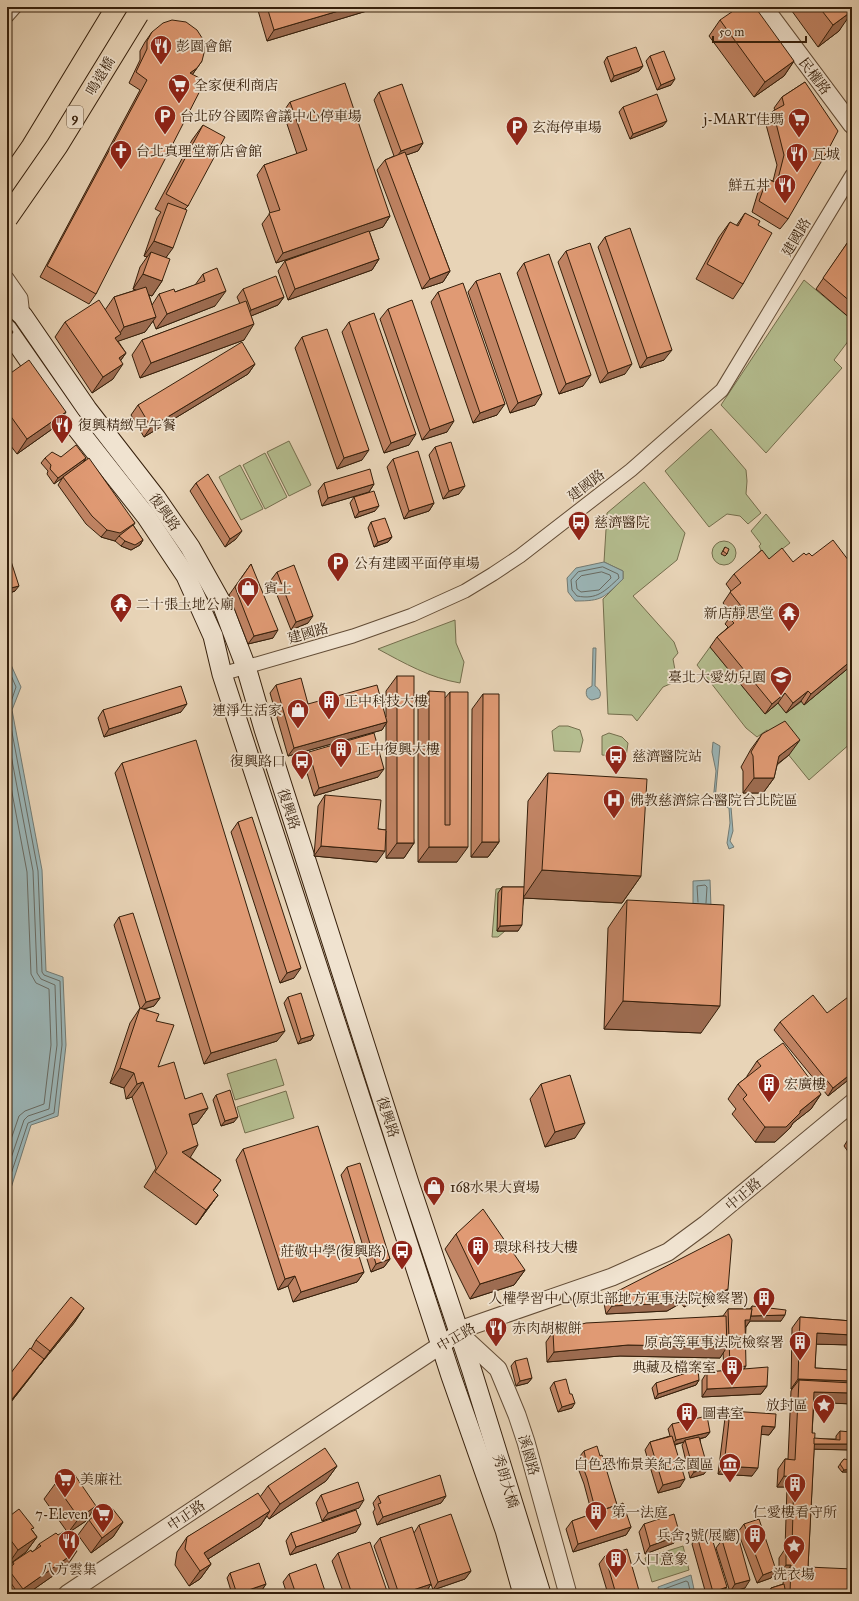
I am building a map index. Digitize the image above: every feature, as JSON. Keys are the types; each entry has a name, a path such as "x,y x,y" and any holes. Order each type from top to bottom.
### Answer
{"main road":[{"name":"鳴遠橋","path":"7,184 32,147 117,7"},
{"name":"鳴遠橋","path":"7,218 58,146 140,10"},
{"name":"復興路","path":"7,301 23,316 87,409 156,498 190,547 222,604 246,667 264,729 409,1183 471,1368"},
{"name":"復興路","path":"7,329 71,421 146,516 186,576 213,636 222,674 451,1376"},
{"name":"秀朗大橋","path":"471,1368 541,1594"},
{"name":"秀朗大橋","path":"451,1376 494,1497 523,1594"}],"street":[{"path":"7,16 15,7"},
{"name":"民權路","path":"764,7 852,125"},
{"name":"建國路","path":"222,674 353,636 412,615 465,591 516,558 631,470 722,390 852,175"},
{"path":"7,278 21,298 23,316"},
{"name":"中正路","path":"67,1594 468,1327 612,1277 668,1252 706,1224 852,1103"},
{"name":"溪園路","path":"459,1333 498,1369 526,1442 568,1594"}],"green space":[{"path":"804,280 852,320 852,336 834,360 842,368 766,453 721,405"},
{"path":"711,429 746,470 746,494 761,513 748,524 740,516 727,514 709,527 665,471"},
{"path":"289,441 311,485 289,496 267,452"},
{"path":"265,453 287,497 265,509 243,465"},
{"path":"240,465 263,509 241,520 219,477"},
{"path":"644,482 685,533 677,560 633,596 674,642 678,653 673,659 677,681 663,687 637,721 632,715 608,714 603,599 623,579 623,571 604,562 607,513"},
{"path":"766,514 790,543 764,563 758,558 757,554 761,550 759,546 761,544 751,531"},
{"path":"724,541 729,542 735,548 735,558 729,564 724,565 719,564 713,558 712,553 713,548 719,542"},
{"path":"455,620 456,643 464,662 460,683 428,674 407,665 378,649"},
{"path":"710,647 765,714 778,703 786,713 852,665 852,742 809,780 770,732 767,730 757,737 746,728 697,665"},
{"path":"559,726 568,726 580,730 583,740 580,752 554,751 552,731"},
{"path":"609,733 622,737 628,743 626,757 602,755 602,736"},
{"path":"505,888 497,931 505,931 498,937 492,937 496,889"},
{"path":"276,1059 284,1085 235,1100 227,1074"},
{"path":"286,1091 294,1118 245,1133 237,1107"},
{"path":"683,1546 689,1570 652,1582 645,1558"}],"water":[{"path":"604,562 623,571 623,579 602,597 592,600 575,601 568,592 567,578 576,568"},
{"path":"593,648 596,648 595,686 599,690 600,695 599,698 592,700 586,693 587,689 592,686"},
{"path":"7,656 21,687 12,710 42,870 46,971 63,977 66,1045 58,1116 31,1125 11,1188 7,1195"},
{"path":"713,742 720,746 715,800 721,800 731,807 733,831 730,841 734,847 729,849 727,843 730,823 729,808 713,802 716,771 712,752"},
{"path":"710,880 711,907 693,906 693,881"},
{"path":"691,1575 695,1594 666,1594 659,1592 658,1587"}],"building":[{"path":"267,7 352,7 274,30"},
{"path":"739,7 755,7 794,61 765,82 720,20"},
{"path":"819,7 852,7 852,11 833,25"},
{"path":"172,20 186,22 197,30 204,41 202,61 197,68 190,73 205,81 96,294 47,266 147,80 136,72 147,49 147,41 152,32 163,23"},
{"path":"636,47 643,66 614,76 607,57"},
{"path":"664,51 675,79 661,85 650,56"},
{"path":"805,82 838,131 788,219 759,201 767,179 777,183 784,155 773,111 784,105 782,97"},
{"path":"345,83 390,216 283,253 269,213 280,210 264,165 307,150 290,102"},
{"path":"402,84 423,143 401,151 379,92"},
{"path":"657,94 667,121 633,134 623,107"},
{"path":"203,125 225,137 188,206 166,194"},
{"path":"405,152 450,271 430,279 385,160"},
{"path":"168,203 187,210 173,248 154,241"},
{"path":"745,213 760,221 758,225 772,233 743,284 707,264 730,222 738,226"},
{"path":"630,228 672,350 647,358 605,237"},
{"path":"369,231 379,259 295,289 285,261"},
{"path":"852,236 852,303 823,278"},
{"path":"590,243 632,364 608,373 566,251"},
{"path":"151,252 170,259 162,281 143,274"},
{"path":"549,254 591,375 566,384 524,263"},
{"path":"217,268 226,291 167,314 159,294 174,289 175,292 205,281 203,274"},
{"path":"500,273 542,394 518,403 476,281"},
{"path":"276,276 284,297 251,310 243,289"},
{"path":"463,283 505,404 480,413 438,292"},
{"path":"146,287 156,317 124,327 114,297"},
{"path":"99,300 121,334 115,338 126,353 119,358 123,364 103,377 65,322"},
{"path":"412,300 454,421 430,430 388,309"},
{"path":"246,301 254,324 151,363 142,340"},
{"path":"374,313 416,434 391,443 349,322"},
{"path":"7,324 13,332 7,337"},
{"path":"327,329 369,450 344,458 302,337"},
{"path":"242,342 255,364 151,427 138,405"},
{"path":"29,360 66,412 27,439 7,411 7,373 8,375"},
{"path":"451,442 465,486 449,491 435,447"},
{"path":"76,445 86,458 58,478 50,469 51,465 45,458 52,452 61,457"},
{"path":"418,451 434,503 409,511 393,459"},
{"path":"89,458 135,523 120,533 107,530 92,516 63,477"},
{"path":"370,469 374,484 328,498 324,483"},
{"path":"208,474 242,531 230,539 196,483"},
{"path":"374,491 379,506 359,512 354,497"},
{"path":"385,518 392,537 378,542 371,522"},
{"path":"133,525 143,540 135,545 125,541 119,536"},
{"name":"新店靜思堂","path":"833,540 852,565 852,660 811,694 808,691 793,703 785,693 772,704 717,637 734,623 732,621 736,618 733,613 741,606 730,592 741,583 734,574 762,550 769,559 782,548 793,562 804,553 806,555 809,553 812,556"},
{"path":"725,547 729,549 727,554 723,551"},
{"path":"7,555 9,555 19,586 11,588 7,577"},
{"name":"賓士","path":"251,564 278,630 254,636 235,587"},
{"path":"294,565 313,616 296,622 277,572"},
{"path":"397,676 414,676 414,843 397,843"},
{"name":"正中科技大樓","path":"301,678 308,704 377,685 387,722 294,748 276,685"},
{"path":"181,686 187,704 109,729 103,710"},
{"path":"429,691 445,692 445,825 450,825 450,692 468,692 468,847 429,847"},
{"path":"483,694 499,694 499,842 482,842"},
{"path":"785,721 800,740 779,756 774,778 754,778 753,756 751,752 762,734"},
{"name":"正中復興大樓","path":"374,733 384,769 319,788 309,752"},
{"path":"196,740 285,1031 211,1053 122,763"},
{"path":"548,773 647,779 641,876 542,870"},
{"path":"325,795 381,800 378,829 386,830 385,851 321,846"},
{"path":"252,817 301,968 287,973 238,822"},
{"path":"502,887 524,887 522,925 500,926"},
{"path":"627,900 724,905 720,1006 623,1001"},
{"path":"133,913 160,998 146,1002 119,917"},
{"path":"301,993 314,1035 301,1039 288,997"},
{"path":"852,994 852,1073 833,1088 780,1022 813,995 827,1013"},
{"path":"140,1008 159,1014 156,1021 174,1025 158,1067 174,1062 185,1099 202,1093 208,1108 189,1114 198,1145 182,1152 221,1180 213,1190 218,1195 206,1210 155,1172 167,1153 143,1082 137,1084 134,1073 120,1068"},
{"name":"宏廣樓","path":"783,1043 821,1094 800,1111 800,1113 786,1127 765,1127 743,1099 747,1095 738,1084 761,1066 757,1061"},
{"path":"570,1075 585,1123 555,1132 541,1084"},
{"path":"230,1090 238,1117 225,1121 216,1095"},
{"path":"318,1126 364,1272 301,1292 295,1276 285,1279 243,1149"},
{"path":"360,1163 390,1259 376,1264 347,1167"},
{"path":"483,1209 525,1270 480,1284 456,1234"},
{"path":"729,1234 732,1240 728,1289 708,1299 704,1292 690,1299 687,1295 673,1303 612,1306 610,1295"},
{"path":"71,1297 84,1308 50,1351 36,1340"},
{"path":"752,1306 786,1310 785,1315 751,1316"},
{"path":"728,1309 752,1309 750,1320 745,1320 746,1366 730,1368"},
{"path":"726,1316 727,1347 628,1345 554,1352 553,1332 586,1323"},
{"path":"800,1317 852,1321 852,1335 817,1333 815,1368 852,1370 852,1381 798,1379"},
{"path":"30,1348 44,1359 9,1403 7,1401 7,1378"},
{"path":"527,1358 532,1378 520,1381 515,1361"},
{"path":"768,1367 767,1386 707,1389 707,1372"},
{"path":"698,1369 699,1380 658,1394 656,1383"},
{"path":"566,1379 570,1394 572,1394 575,1403 562,1407 554,1382"},
{"path":"799,1380 852,1383 852,1393 814,1392 812,1433 815,1433 808,1567 852,1569 852,1594 790,1593 791,1565 786,1565 786,1548 792,1547 794,1477 784,1476 785,1459 795,1460"},
{"path":"730,1411 776,1414 775,1427 762,1426 758,1468 724,1466"},
{"name":"圖書室","path":"707,1416 710,1432 676,1440 672,1424"},
{"path":"840,1431 851,1432 850,1439 852,1439 852,1444 814,1444 814,1438 840,1440"},
{"path":"672,1436 685,1479 663,1485 650,1442"},
{"path":"699,1437 708,1469 694,1472 685,1440"},
{"path":"597,1446 600,1456 602,1455 617,1505 596,1512 581,1462 586,1460 584,1451"},
{"path":"325,1448 337,1466 280,1504 268,1486"},
{"path":"844,1459 852,1462 851,1469 844,1470 840,1464"},
{"path":"72,1471 96,1506 79,1518 55,1484"},
{"path":"440,1475 446,1496 383,1517 378,1504 381,1503 378,1496"},
{"path":"358,1482 364,1500 328,1513 321,1495"},
{"path":"258,1493 270,1511 204,1553 211,1564 200,1571 185,1549 187,1537"},
{"name":"第一法庭","path":"623,1503 631,1527 578,1544 572,1521"},
{"path":"112,1508 123,1522 102,1538 89,1520 101,1511 104,1514"},
{"path":"19,1509 34,1528 31,1529 37,1537 18,1550 7,1535 7,1518"},
{"path":"356,1510 361,1524 296,1547 291,1533"},
{"path":"451,1514 471,1571 438,1582 419,1525"},
{"path":"674,1514 680,1535 650,1546 644,1524"},
{"path":"759,1519 776,1570 763,1575 744,1524"},
{"path":"412,1527 431,1584 399,1594 380,1538"},
{"path":"63,1532 77,1551 23,1589 8,1569 14,1564 13,1562 31,1550 32,1552 41,1546 39,1544 56,1533 58,1535"},
{"path":"710,1532 727,1587 713,1592 697,1536"},
{"path":"738,1536 750,1580 735,1584 722,1540"},
{"path":"370,1542 388,1594 352,1594 338,1553"},
{"path":"627,1549 640,1594 616,1594 605,1556"},
{"path":"259,1563 266,1584 237,1594 230,1573"},
{"path":"316,1564 326,1594 296,1594 289,1574"},
{"path":"7,1577 17,1592 15,1594 7,1594"},
{"path":"784,1584 786,1594 772,1594 771,1588"}],"place":[{"name":"彭園會館","path":"161,66"},
{"name":"全家便利商店","path":"179,104"},
{"name":"台北矽谷國際會議中心停車場","path":"165,136"},
{"name":"j-MART佳瑪","path":"799,138"},
{"name":"玄海停車場","path":"517,146"},
{"name":"台北真理堂新店會館","path":"121,170"},
{"name":"瓦城","path":"797,174"},
{"name":"鮮五丼","path":"785,204"},
{"name":"復興精緻早午餐","path":"62,444"},
{"name":"慈濟醫院","path":"579,542"},
{"name":"公有建國平面停車場","path":"338,582"},
{"name":"賓士","path":"248,608"},
{"name":"二十張土地公廟","path":"121,624"},
{"name":"新店靜思堂","path":"789,632"},
{"name":"臺北大愛幼兒園","path":"781,696"},
{"name":"正中科技大樓","path":"329,720"},
{"name":"連淨生活家","path":"298,730"},
{"name":"正中復興大樓","path":"341,768"},
{"name":"慈濟醫院站","path":"616,776"},
{"name":"復興路口","path":"302,780"},
{"name":"佛教慈濟綜合醫院台北院區","path":"614,820"},
{"name":"宏廣樓","path":"769,1104"},
{"name":"168水果大賣場","path":"434,1206"},
{"name":"環球科技大樓","path":"478,1266"},
{"name":"莊敬中學(復興路)","path":"402,1270"},
{"name":"人權學習中心(原北部地方軍事法院檢察署)","path":"764,1318"},
{"name":"赤肉胡椒餅","path":"496,1348"},
{"name":"原高等軍事法院檢察署","path":"800,1362"},
{"name":"典藏及檔案室","path":"732,1386"},
{"name":"放封區","path":"824,1424"},
{"name":"圖書室","path":"687,1432"},
{"name":"白色恐怖景美紀念園區","path":"730,1484"},
{"name":"美廉社","path":"65,1498"},
{"name":"仁愛樓看守所","path":"795,1504"},
{"name":"第一法庭","path":"596,1532"},
{"name":"7-Eleven","path":"103,1534"},
{"name":"兵舍3號(展廳)","path":"755,1554"},
{"name":"八方雲集","path":"69,1560"},
{"name":"洗衣場","path":"794,1566"},
{"name":"入口意象","path":"616,1578"}]}
